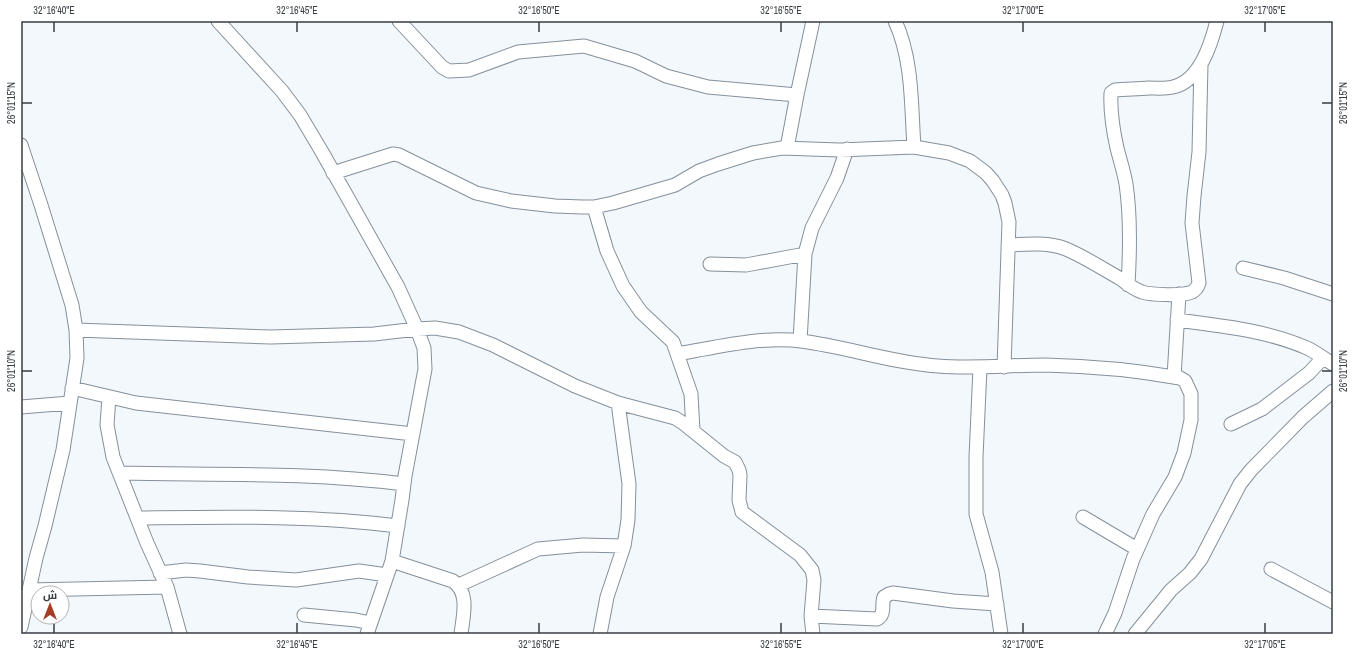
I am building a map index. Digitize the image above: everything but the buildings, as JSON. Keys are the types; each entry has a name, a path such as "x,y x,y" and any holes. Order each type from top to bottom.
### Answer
{"street":[{"path":"218,21 282,91 300,115 398,287 424,348 425,369 404,484 392,561 368,629 356,620 304,615"},
{"path":"400,21 442,67 449,70 469,70 518,52 584,46 635,61 666,76 708,87 797,95"},
{"path":"787,148 813,21"},
{"path":"895,21 901,34 910,79 914,147"},
{"path":"1008,245 1030,244 1065,249 1121,279 1128,285 1150,294 1179,294 1193,292 1197,288 1199,282 1192,223 1199,152 1202,64 1212,40 1217,21"},
{"path":"1128,285 1130,249 1129,216 1126,183 1117,148 1110,107 1111,94 1115,90 1163,89 1174,87 1185,82 1202,64"},
{"path":"21,145 72,305 76,330 77,358 59,465 29,590 23,605 21,627"},
{"path":"333,173 393,154 399,155 476,193 511,201 547,205 594,206 613,203 675,185 699,171 753,153 787,148 847,149 914,147 949,154 970,161 986,173 1005,203 1009,222 1004,367"},
{"path":"800,341 805,254 812,228 837,178 847,149"},
{"path":"594,206 607,251 623,286 641,312 673,342 691,394 693,431"},
{"path":"710,264 746,265 805,254"},
{"path":"1243,268 1284,278 1333,294"},
{"path":"1174,377 1179,294"},
{"path":"1177,320 1259,332 1286,340 1308,349 1328,361 1309,373 1262,409 1231,424"},
{"path":"76,330 271,337 374,334 435,328 459,332 493,345 575,386 618,402 675,418 724,456 735,462 739,470 741,484 739,500 742,512 800,554 812,570 814,580 811,616 812,634"},
{"path":"678,354 755,341 800,341 897,361 938,366 980,368 1045,366 1109,368 1147,372 1180,378 1185,381 1191,394 1191,420 1184,453 1175,477 1153,514 1137,549 1115,613 1105,634"},
{"path":"980,368 976,456 976,514 992,572 1001,634"},
{"path":"72,388 136,403 413,434"},
{"path":"1135,634 1171,590 1190,573 1202,559 1232,496 1251,470 1333,391"},
{"path":"109,396 108,425 113,457 167,587 180,634"},
{"path":"600,634 607,597 624,546 628,520 629,491 618,402"},
{"path":"21,407 70,403"},
{"path":"120,473 351,478 404,484"},
{"path":"138,518 260,517 362,521 398,526"},
{"path":"1083,517 1137,549"},
{"path":"459,585 540,548 583,545 624,546"},
{"path":"392,561 453,581 459,585 465,598 461,634"},
{"path":"1271,569 1333,602"},
{"path":"160,573 186,570 248,577 296,580 359,572 387,575"},
{"path":"29,590 167,587"},
{"path":"811,616 877,618 882,616 884,597 893,593 953,601 997,604"}]}
